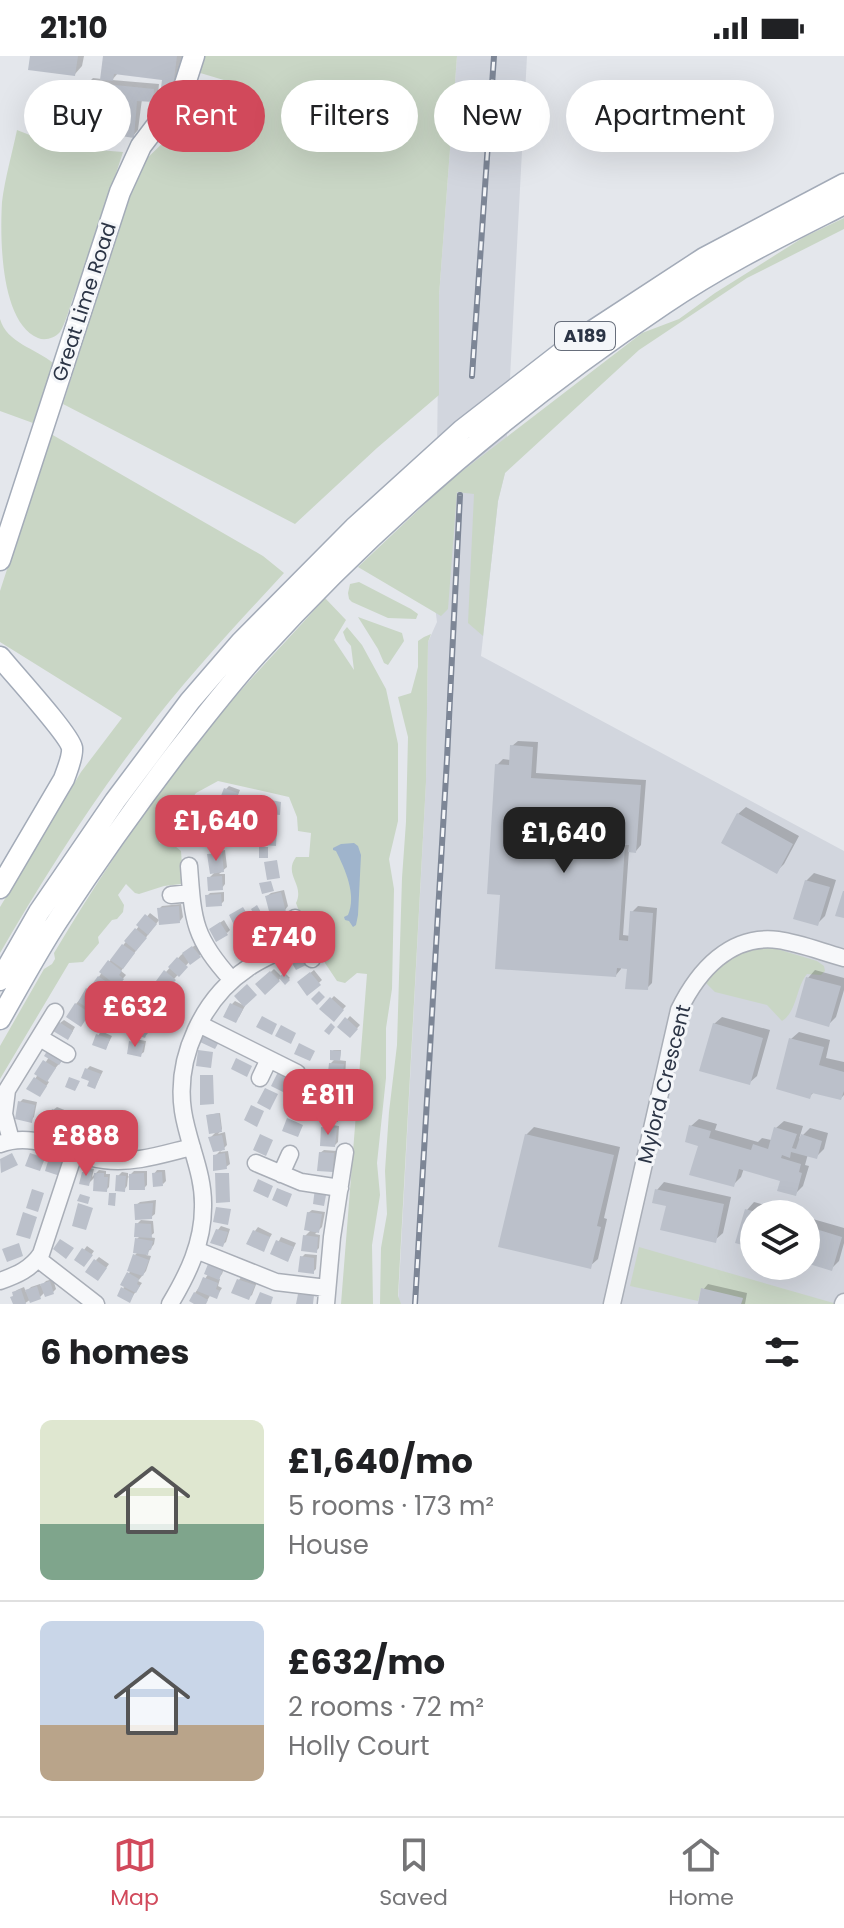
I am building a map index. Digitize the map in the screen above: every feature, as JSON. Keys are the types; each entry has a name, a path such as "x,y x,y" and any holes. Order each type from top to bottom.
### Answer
{"main road":[{"name":"Great Lime Road","path":"0,560 120,192 141,146 179,96 194,56"},
{"name":"A189","path":"0,980 39,912 190,701 241,642 299,596 462,430 574,343 704,258 844,184"},
{"name":"A189","path":"361,533 588,358 665,303 776,238 844,204"},
{"name":"A189","path":"0,1019 56,922 132,811 299,596"},
{"path":"0,657 72,747 64,779 0,888"}],"street":[{"path":"189,866 194,916 203,944 232,980"},
{"path":"171,895 191,893"},
{"path":"295,918 312,959"},
{"name":"Mylord Crescent","path":"612,1304 679,1010 687,993 716,960 729,949 745,942 777,940 844,958"},
{"path":"170,1304 196,1250 202,1219 203,1196 183,1110 182,1082 187,1056 199,1024 232,980 264,958 303,941"},
{"path":"55,1012 6,1095 5,1142 39,1141 105,1161 134,1160 192,1147"},
{"path":"199,1024 297,1073"},
{"path":"40,1038 67,1054"},
{"path":"260,1078 269,1059"},
{"path":"196,1250 276,1282 326,1296 345,1152"},
{"path":"0,1281 22,1273 38,1259 74,1154"},
{"path":"281,1174 290,1154"},
{"path":"256,1163 309,1184 340,1188"},
{"path":"38,1259 96,1304"}],"shaded area":[{"path":"457,56 527,56 526,80 455,80"},
{"path":"450,152 522,152 505,473 498,501 481,656 844,851 844,1304 398,1304 426,782 428,642 437,622 439,296"}],"green space":[{"path":"202,56 457,56 455,80 434,80 434,152 450,152 439,296 439,395 295,524 63,404 138,167 153,152 265,152 265,80 224,80 197,72"},
{"path":"17,130 24,133 24,152 123,152 64,325 58,334 47,339 38,338 25,329 9,297 1,236 7,175"},
{"path":"844,218 844,229 747,278 639,350 505,473 498,501 483,636 468,623 474,494 457,492 448,609 441,616 358,567 448,482 642,333 679,319 804,237"},
{"path":"0,319 15,340 53,363 33,423 0,411"},
{"path":"51,434 263,556 284,573 195,672 124,760 69,841 0,953 0,907 81,772 122,718 0,642 0,591"},
{"path":"359,582 411,609 418,614 416,619 388,618 352,602 348,593 350,584"},
{"path":"325,598 346,620 334,640 354,670 351,646 343,632 347,627 362,645 386,689 398,744 398,821 389,859 394,889 392,989 386,1028 386,1078 377,1163 380,1195 372,1245 373,1304 341,1304 367,974 357,973 345,983 337,981 317,951 327,945 319,928 307,933 296,903 298,890 292,869 296,857 309,857 311,833 298,831 297,817 289,797 218,781 196,793 159,843 175,846 181,851 181,884 139,894 126,884 118,895 124,905 123,912 98,937 99,943 83,962 69,963 0,1079 0,1046 111,862 218,717"},
{"path":"358,617 402,633 404,641 388,665 384,663"},
{"path":"431,634 428,642 426,782 398,1296 401,1304 380,1304 381,1248 387,1214 385,1171 397,1045 406,822 408,737 398,697 411,693 418,667 418,641"},
{"path":"767,946 817,961 825,971 821,975 807,974 791,1012 782,1021 767,1005 715,992 705,982 732,957"},
{"path":"639,1247 740,1276 740,1280 754,1280 837,1304 741,1304 743,1299 701,1289 698,1301 630,1286"}],"water":[{"path":"354,843 361,855 358,915 353,927 344,917 348,915 350,907 349,882 333,848"}],"building":[{"path":"30,56 78,56 75,76 28,70"},
{"path":"103,56 177,56 174,80 114,74 113,80 100,80"},
{"path":"131,87 147,88 147,102 137,101 134,138 131,138"},
{"path":"510,745 533,747 531,778 641,785 636,853 628,852 629,845 625,845 619,940 628,941 630,911 653,913 648,990 625,989 627,969 617,968 616,977 495,969 500,895 487,894 495,764 509,765"},
{"path":"224,788 238,793 236,800 232,799 229,805 219,801"},
{"path":"271,800 281,802 280,815 270,814"},
{"path":"217,809 232,814 226,832 210,827"},
{"path":"253,812 264,814 263,825 252,824"},
{"path":"737,813 793,844 777,874 721,843"},
{"path":"262,827 277,827 276,846 262,845"},
{"path":"206,831 223,835 220,850 203,846"},
{"path":"259,847 268,847 268,858 259,858"},
{"path":"222,853 224,872 210,874 207,854"},
{"path":"277,860 280,878 267,880 264,862"},
{"path":"222,876 223,890 208,891 207,877"},
{"path":"805,880 830,887 818,926 793,919"},
{"path":"271,881 274,891 262,894 259,883"},
{"path":"844,891 844,918 835,916"},
{"path":"281,892 286,912 270,915 265,896"},
{"path":"221,894 222,906 206,907 205,895"},
{"path":"257,905 263,916 256,919 251,909"},
{"path":"179,906 180,923 159,925 157,908"},
{"path":"243,907 250,919 235,927 229,915"},
{"path":"145,914 157,924 148,935 136,925"},
{"path":"220,922 228,935 216,942 209,929"},
{"path":"135,928 147,938 136,951 124,941"},
{"path":"122,944 135,953 123,969 110,960"},
{"path":"192,946 201,957 190,965 182,953"},
{"path":"300,953 306,965 296,970 289,958"},
{"path":"177,957 188,967 179,977 168,967"},
{"path":"108,960 122,971 119,975 124,979 118,987 99,972"},
{"path":"164,970 176,980 167,990 156,981"},
{"path":"270,971 280,981 265,995 255,984"},
{"path":"310,972 321,985 307,996 297,982"},
{"path":"283,973 290,980 285,985 279,978"},
{"path":"98,976 111,985 104,996 90,987"},
{"path":"806,977 841,986 829,1027 795,1017"},
{"path":"156,984 167,992 158,1006 146,997"},
{"path":"247,984 257,995 244,1007 234,996"},
{"path":"86,988 99,997 91,1010 78,1002"},
{"path":"319,991 325,997 317,1005 311,999"},
{"path":"330,997 344,1010 334,1022 319,1009"},
{"path":"75,1003 90,1013 81,1027 66,1017"},
{"path":"145,1003 158,1010 151,1022 138,1015"},
{"path":"230,1003 243,1009 236,1023 223,1017"},
{"path":"262,1016 277,1024 272,1035 256,1027"},
{"path":"345,1017 358,1029 350,1038 337,1027"},
{"path":"136,1021 150,1026 145,1038 131,1033"},
{"path":"59,1022 73,1031 68,1040 53,1031"},
{"path":"331,1023 335,1027 329,1035 324,1031"},
{"path":"713,1023 763,1038 750,1085 699,1071"},
{"path":"281,1025 296,1033 291,1044 275,1036"},
{"path":"204,1033 220,1040 215,1049 200,1042"},
{"path":"96,1034 110,1039 106,1050 92,1045"},
{"path":"789,1038 824,1047 819,1065 844,1072 841,1100 812,1093 810,1099 776,1089"},
{"path":"129,1041 144,1044 141,1057 127,1054"},
{"path":"299,1043 315,1051 310,1061 294,1054"},
{"path":"49,1048 64,1058 59,1065 44,1056"},
{"path":"198,1050 213,1052 211,1068 196,1066"},
{"path":"330,1050 341,1051 340,1061 330,1060"},
{"path":"236,1058 252,1066 247,1077 231,1069"},
{"path":"43,1060 56,1068 47,1082 34,1074"},
{"path":"329,1063 344,1064 342,1083 327,1082"},
{"path":"85,1068 101,1074 95,1089 87,1086 89,1081 81,1078"},
{"path":"279,1070 293,1078 285,1093 271,1086"},
{"path":"200,1075 213,1075 214,1104 200,1105"},
{"path":"34,1077 47,1086 40,1097 26,1089"},
{"path":"69,1077 80,1081 75,1091 65,1087"},
{"path":"309,1081 320,1082 320,1092 308,1091"},
{"path":"265,1088 278,1094 270,1110 257,1103"},
{"path":"18,1101 35,1105 32,1123 15,1119"},
{"path":"324,1102 340,1103 338,1122 322,1120"},
{"path":"251,1105 264,1111 257,1127 244,1120"},
{"path":"52,1109 65,1114 60,1126 47,1121"},
{"path":"219,1113 222,1132 209,1134 206,1115"},
{"path":"68,1115 84,1120 79,1133 64,1128"},
{"path":"287,1118 303,1125 298,1137 282,1131"},
{"path":"89,1120 108,1123 105,1138 86,1135"},
{"path":"689,1125 711,1131 709,1138 751,1150 753,1144 768,1149 774,1127 797,1134 792,1148 796,1149 801,1134 822,1141 817,1159 791,1152 790,1158 782,1155 781,1158 801,1164 796,1196 777,1191 780,1181 739,1169 734,1187 689,1175 698,1146 685,1142"},
{"path":"321,1127 337,1128 335,1147 320,1146"},
{"path":"260,1134 273,1140 266,1156 253,1150"},
{"path":"525,1134 614,1155 597,1226 601,1227 591,1269 498,1247"},
{"path":"222,1135 225,1150 213,1152 208,1137"},
{"path":"319,1152 334,1153 333,1172 317,1171"},
{"path":"12,1153 18,1165 1,1173 0,1159"},
{"path":"30,1153 45,1158 40,1171 25,1166"},
{"path":"225,1153 227,1169 213,1171 213,1155"},
{"path":"49,1158 64,1163 60,1176 45,1171"},
{"path":"84,1170 92,1172 89,1186 79,1184"},
{"path":"162,1172 163,1186 153,1187 152,1173"},
{"path":"94,1173 104,1173 104,1177 108,1177 107,1192 93,1191"},
{"path":"144,1173 145,1190 129,1190 129,1174"},
{"path":"215,1173 229,1173 230,1202 216,1203"},
{"path":"116,1175 126,1176 125,1192 115,1191"},
{"path":"258,1179 273,1186 268,1198 253,1191"},
{"path":"277,1188 292,1194 287,1207 272,1200"},
{"path":"315,1188 327,1190 324,1206 313,1204"},
{"path":"32,1189 44,1193 38,1212 26,1208"},
{"path":"655,1189 724,1204 716,1243 660,1230 666,1206 652,1203"},
{"path":"109,1193 116,1193 115,1206 108,1205"},
{"path":"80,1194 90,1197 88,1204 77,1201"},
{"path":"78,1203 93,1208 86,1230 72,1226"},
{"path":"153,1203 152,1219 135,1220 134,1204"},
{"path":"216,1207 231,1209 228,1225 213,1222"},
{"path":"23,1212 37,1217 30,1239 16,1235"},
{"path":"307,1212 322,1214 319,1233 304,1230"},
{"path":"135,1223 151,1224 152,1238 134,1237"},
{"path":"740,1226 740,1244 735,1243"},
{"path":"216,1229 228,1232 223,1247 210,1243"},
{"path":"253,1230 270,1237 264,1252 246,1244"},
{"path":"820,1230 842,1237 832,1271 820,1267"},
{"path":"303,1235 318,1237 317,1253 301,1251"},
{"path":"135,1238 153,1241 148,1255 133,1253"},
{"path":"60,1239 74,1248 66,1259 53,1249"},
{"path":"276,1240 294,1247 288,1262 270,1254"},
{"path":"19,1243 23,1256 7,1262 2,1249"},
{"path":"82,1248 93,1255 84,1267 74,1260"},
{"path":"133,1254 149,1260 143,1276 127,1271"},
{"path":"300,1256 314,1258 314,1274 298,1272"},
{"path":"94,1259 107,1268 98,1281 85,1272"},
{"path":"208,1264 223,1270 219,1280 204,1274"},
{"path":"127,1272 139,1279 137,1284 140,1286 136,1293 120,1285"},
{"path":"203,1277 218,1283 216,1289 220,1291 217,1299 197,1291"},
{"path":"237,1279 255,1285 249,1300 231,1293"},
{"path":"50,1281 54,1294 45,1297 40,1284"},
{"path":"37,1286 41,1299 30,1303 25,1290"},
{"path":"121,1287 134,1294 130,1303 117,1296"},
{"path":"701,1288 743,1298 741,1304 698,1304"},
{"path":"21,1289 26,1304 13,1304 10,1297 13,1296 12,1292"},
{"path":"194,1292 208,1300 206,1304 189,1301"},
{"path":"260,1292 273,1297 271,1304 255,1304"},
{"path":"298,1294 314,1295 313,1304 296,1304"}],"railway":[{"path":"472,376 494,56"},
{"path":"415,1304 460,495"}]}
